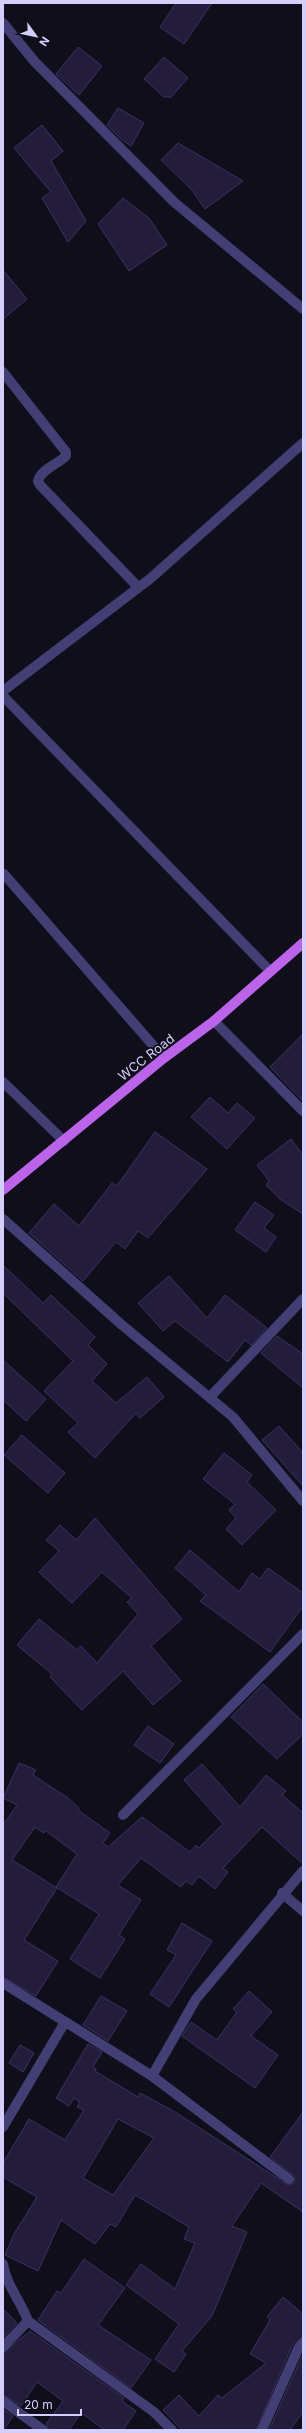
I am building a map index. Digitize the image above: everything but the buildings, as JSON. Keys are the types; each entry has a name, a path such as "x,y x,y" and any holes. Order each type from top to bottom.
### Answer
{"main road":[{"name":"WCC Road","path":"3,1190 164,1058 214,1021 303,943"}],"street":[{"path":"3,23 35,62 174,202 303,309"},
{"path":"3,372 66,452 66,456 40,475 38,481 138,587"},
{"path":"3,691 138,587 303,443"},
{"path":"3,696 270,971"},
{"path":"4,874 164,1058"},
{"path":"214,1021 303,1111"},
{"path":"3,1082 64,1140"},
{"path":"3,1219 122,1325 233,1417 302,1497"},
{"path":"210,1397 303,1299"},
{"path":"123,1815 303,1634"},
{"path":"152,2076 196,1999 282,1893 303,1871"},
{"path":"282,1893 303,1911"},
{"path":"3,1983 152,2076 288,2179"},
{"path":"3,2127 65,2022"},
{"path":"3,2264 7,2279 21,2302 28,2321 154,2412 172,2430"},
{"path":"3,2347 28,2321"},
{"path":"262,2430 298,2349 303,2343"},
{"path":"3,2401 43,2430"}]}
